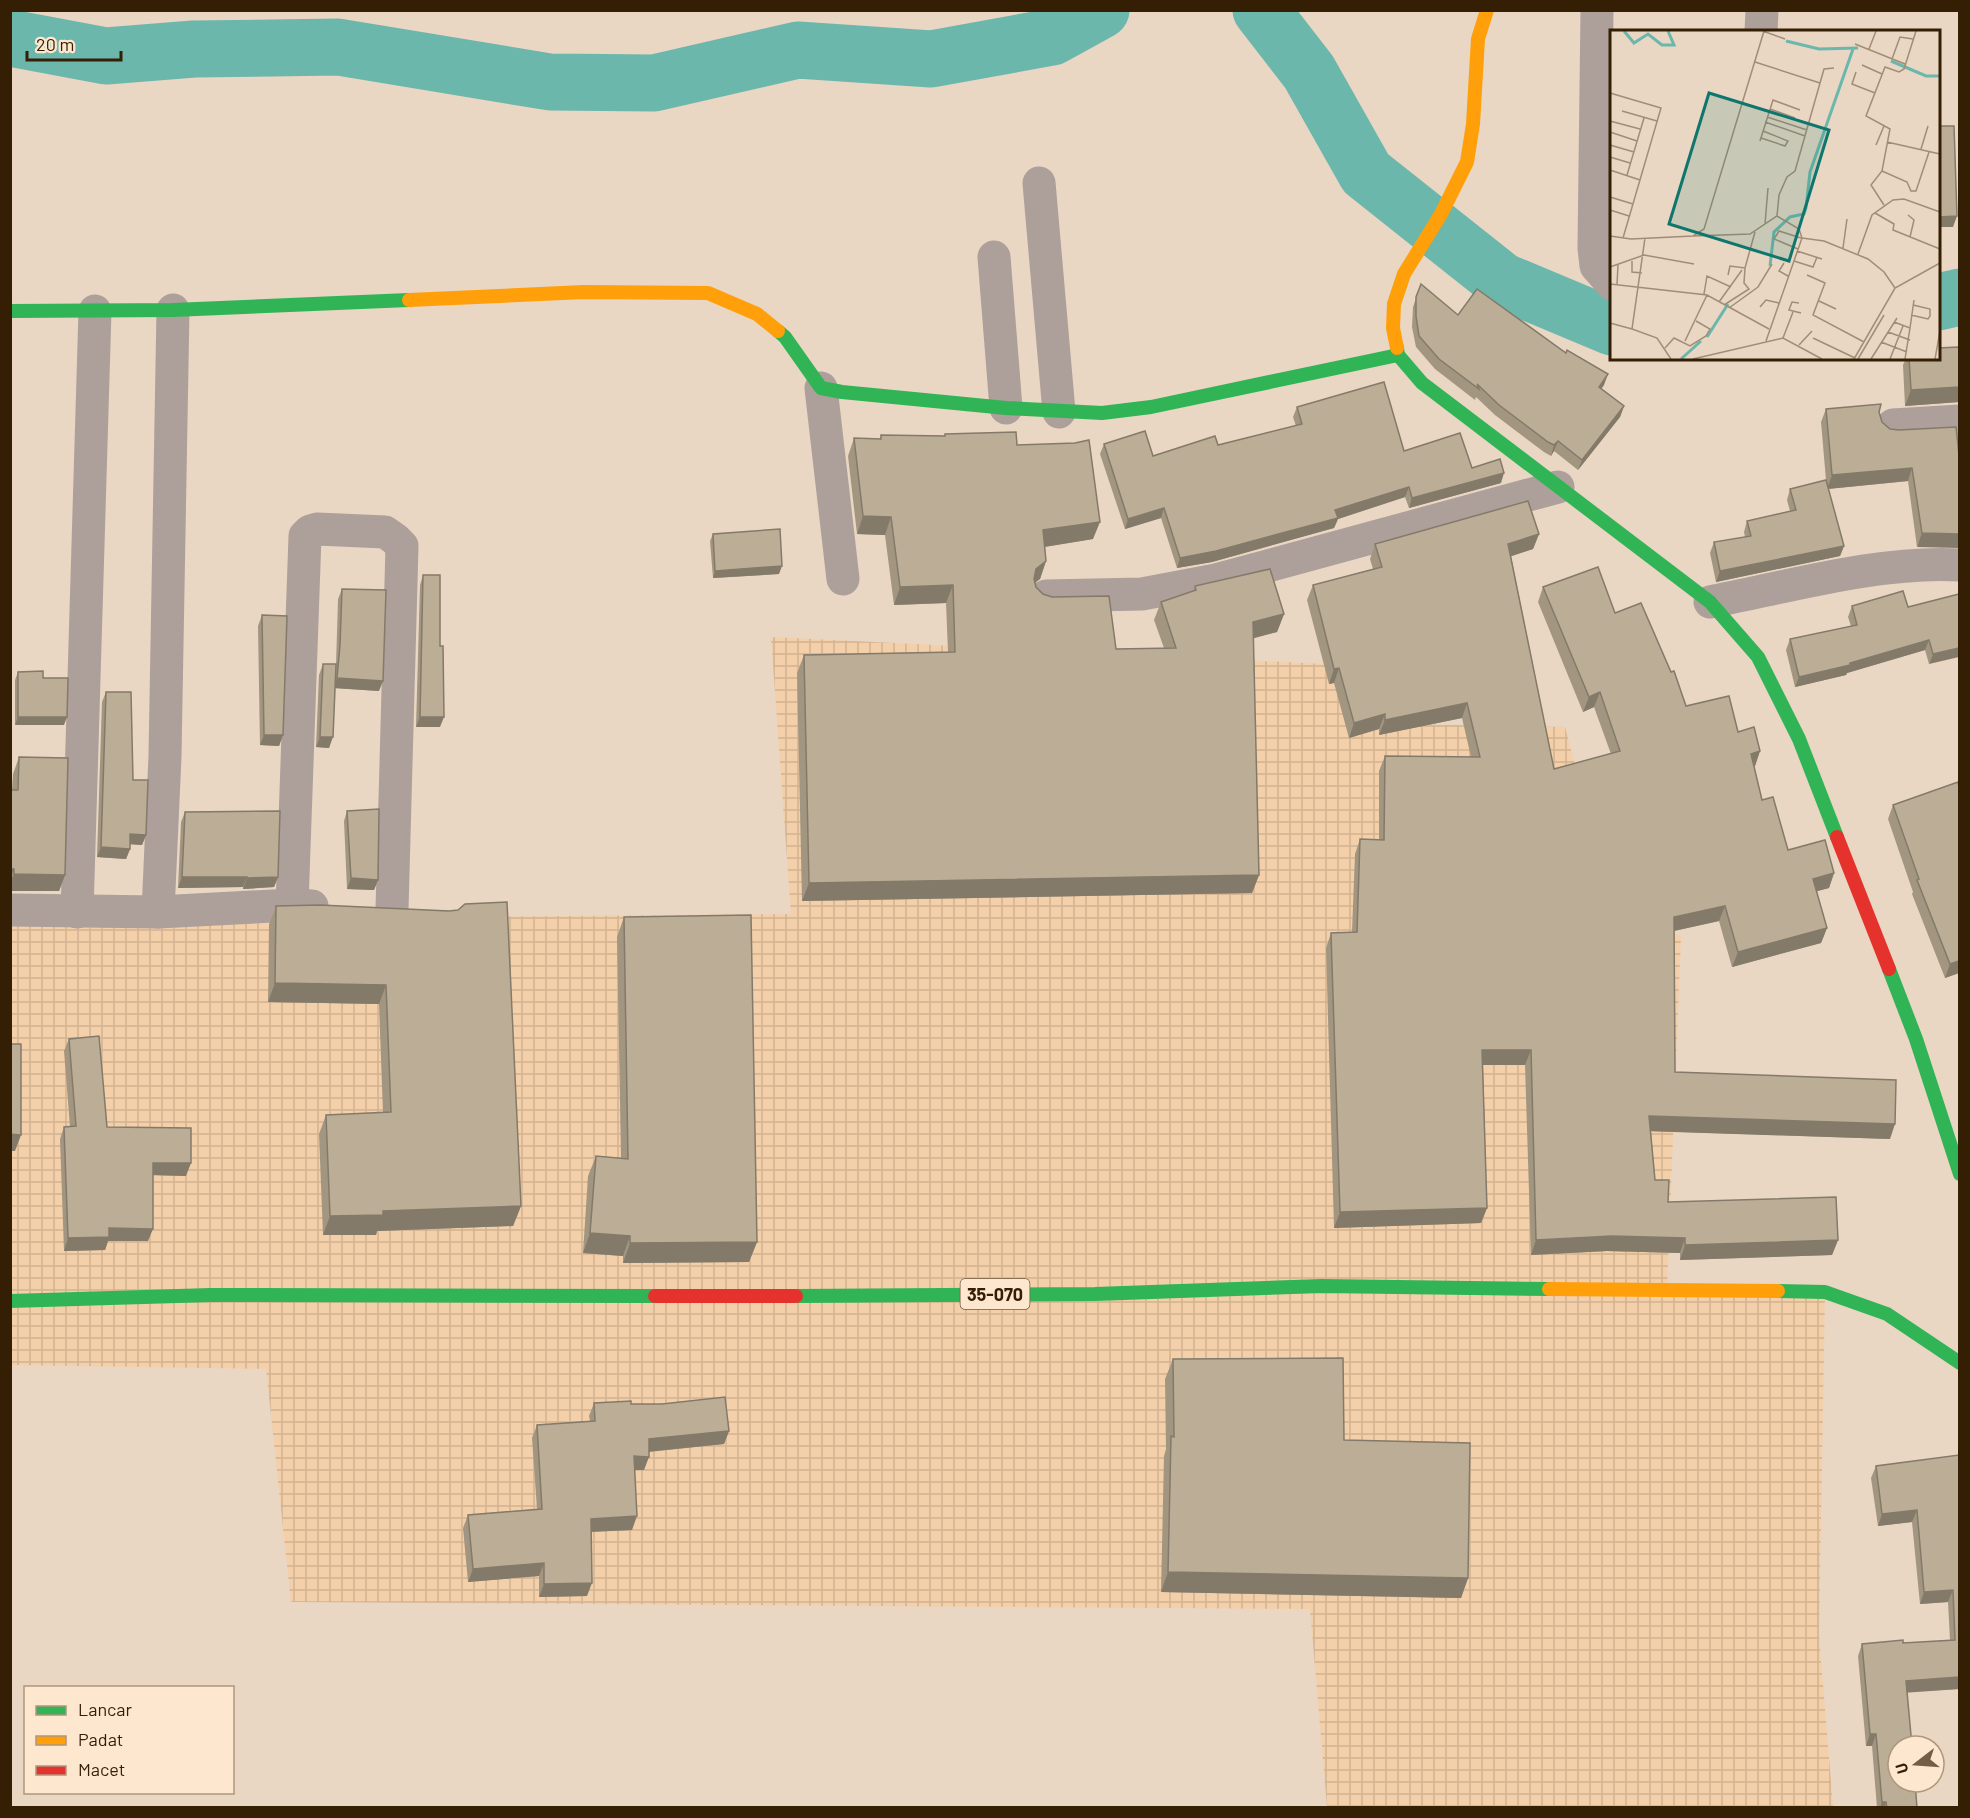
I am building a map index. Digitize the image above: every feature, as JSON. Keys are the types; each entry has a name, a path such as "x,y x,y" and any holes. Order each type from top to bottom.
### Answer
{"street":[{"path":"1487,10 1478,39 1473,124 1467,162 1441,214 1404,274 1394,304 1393,328 1398,355 1422,384 1710,602 1758,657 1799,739 1916,1039 1959,1174"},
{"path":"1597,10 1594,248 1596,266 1610,283"},
{"path":"1761,30 1762,10"},
{"path":"1040,183 1059,412"},
{"path":"994,257 1006,408"},
{"path":"10,311 173,310 584,292 708,293 757,314 785,337 822,388 843,579"},
{"path":"158,912 165,756 173,310"},
{"path":"77,912 95,311"},
{"path":"822,388 842,392 1006,408 1102,413 1151,407 1398,355"},
{"path":"1893,424 1959,421"},
{"path":"1046,596 1142,594 1216,580 1558,487"},
{"path":"10,910 158,912 292,905 407,910 402,546 385,532 317,529 305,536 292,905"},
{"path":"1710,602 1852,574 1918,566 1959,565"},
{"name":"35-070","path":"10,1301 211,1295 536,1297 1095,1294 1322,1286 1825,1292 1887,1314 1959,1363"}],"shaded area":[{"path":"771,637 1386,667 1401,724 1565,727 1612,907 1681,936 1667,1289 1825,1292 1819,1635 1833,1807 1327,1807 1310,1609 291,1602 266,1369 11,1365 11,921 791,914"}],"building":[{"path":"1940,126 1954,126 1957,216 1940,217"},
{"path":"1421,284 1458,315 1477,289 1566,353 1567,350 1608,374 1599,387 1624,406 1582,460 1558,441 1554,445 1548,442 1499,405 1477,384 1479,389 1439,359 1419,336 1416,297"},
{"path":"1959,347 1959,387 1911,390 1909,360 1940,360 1940,348"},
{"path":"1384,382 1404,451 1460,433 1472,468 1500,459 1504,473 1412,498 1409,487 1335,510 1338,518 1216,551 1180,558 1164,508 1128,519 1104,444 1145,431 1153,456 1215,436 1218,445 1302,424 1297,407"},
{"path":"1881,404 1879,412 1882,422 1890,429 1956,427 1959,455 1959,534 1922,533 1912,468 1832,475 1826,409"},
{"path":"1016,432 1017,445 1075,443 1089,440 1100,522 1043,530 1046,561 1036,569 1034,579 1036,587 1043,594 1052,597 1109,596 1116,649 1176,648 1161,602 1196,590 1195,586 1270,569 1284,614 1253,622 1259,875 809,883 804,655 955,652 953,585 900,587 891,517 863,516 854,438 881,439 881,435 945,436 945,434"},
{"path":"1826,480 1844,546 1720,571 1714,542 1751,536 1747,521 1796,510 1790,489"},
{"path":"1528,501 1539,534 1508,544 1554,769 1620,751 1600,692 1589,697 1543,587 1598,567 1615,613 1641,603 1671,672 1674,671 1686,706 1729,696 1738,732 1754,727 1760,751 1751,754 1762,800 1773,797 1788,850 1825,840 1834,873 1813,879 1827,928 1738,952 1725,906 1674,917 1675,1072 1896,1080 1895,1124 1649,1116 1655,1180 1669,1180 1668,1202 1836,1197 1838,1240 1685,1245 1685,1238 1612,1236 1536,1240 1531,1050 1482,1050 1487,1208 1340,1212 1331,933 1357,932 1360,839 1384,840 1385,756 1480,757 1467,703 1385,720 1385,714 1354,723 1339,668 1334,669 1313,585 1382,567 1375,544"},
{"path":"780,529 782,566 715,571 713,534"},
{"path":"423,575 440,575 440,646 443,646 444,717 420,717"},
{"path":"342,589 386,590 383,681 337,678"},
{"path":"1903,591 1908,607 1959,594 1959,648 1933,654 1929,640 1850,663 1850,665 1799,677 1790,639 1857,625 1852,606"},
{"path":"262,615 287,616 283,735 264,735"},
{"path":"323,664 336,664 333,737 320,737"},
{"path":"43,671 43,678 68,678 67,717 18,717 18,672"},
{"path":"106,692 131,692 133,780 148,780 146,835 130,834 130,849 101,847"},
{"path":"19,757 68,758 65,875 14,874 14,869 10,869 10,790 18,790"},
{"path":"1958,782 1959,961 1950,964 1917,880 1919,879 1893,805"},
{"path":"379,809 378,880 351,878 347,811"},
{"path":"280,811 278,877 182,877 185,812"},
{"path":"507,902 521,1206 383,1211 383,1215 330,1216 326,1115 391,1112 386,985 275,983 276,906 320,905 449,911 458,910 465,904"},
{"path":"751,915 757,1242 630,1243 630,1236 590,1233 596,1156 628,1159 624,917"},
{"path":"99,1036 107,1127 191,1128 191,1163 153,1163 153,1229 109,1228 109,1237 68,1238 64,1127 76,1126 69,1039"},
{"path":"10,1044 21,1044 21,1135 10,1134"},
{"path":"1343,1358 1344,1440 1470,1443 1468,1578 1168,1572 1171,1436 1174,1437 1173,1359"},
{"path":"725,1397 729,1431 649,1439 649,1457 634,1456 637,1516 591,1519 592,1583 544,1584 544,1563 473,1569 468,1515 542,1509 537,1425 595,1421 594,1403 631,1401 631,1404 662,1404"},
{"path":"1959,1455 1959,1677 1906,1681 1911,1734 1886,1734 1886,1794 1916,1794 1917,1808 1887,1808 1886,1802 1882,1802 1876,1734 1870,1734 1862,1644 1903,1640 1903,1643 1955,1640 1953,1590 1924,1592 1917,1510 1882,1514 1876,1466"}],"waterway":[{"path":"10,38 106,56 194,49 338,47 550,82 654,83 798,50 931,59 1052,37 1101,10"},
{"path":"1261,10 1309,72 1366,173 1502,281 1610,326"},
{"path":"1940,302 1960,297"}],"traffic: fast":[{"path":"10,311 173,310 409,300"},
{"path":"778,331 785,337 821,388 1006,408 1102,413 1151,407 1398,355"},
{"path":"1397,348 1398,355 1422,383 1710,602 1758,657 1799,739 1837,837"},
{"path":"1889,969 1916,1039 1960,1174"},
{"path":"796,1296 1095,1294 1322,1286 1549,1289"},
{"path":"1778,1291 1825,1292 1887,1314 1960,1363"},
{"path":"10,1301 211,1295 655,1296"}],"traffic: slow":[{"path":"1397,348 1393,328 1394,304 1404,274 1441,214 1467,162 1473,124 1478,39 1487,10"},
{"path":"409,300 584,292 708,293 757,314 778,331"},
{"path":"1549,1289 1778,1291"}],"traffic: jam":[{"path":"1837,837 1889,969"},
{"path":"655,1296 796,1296"}]}
